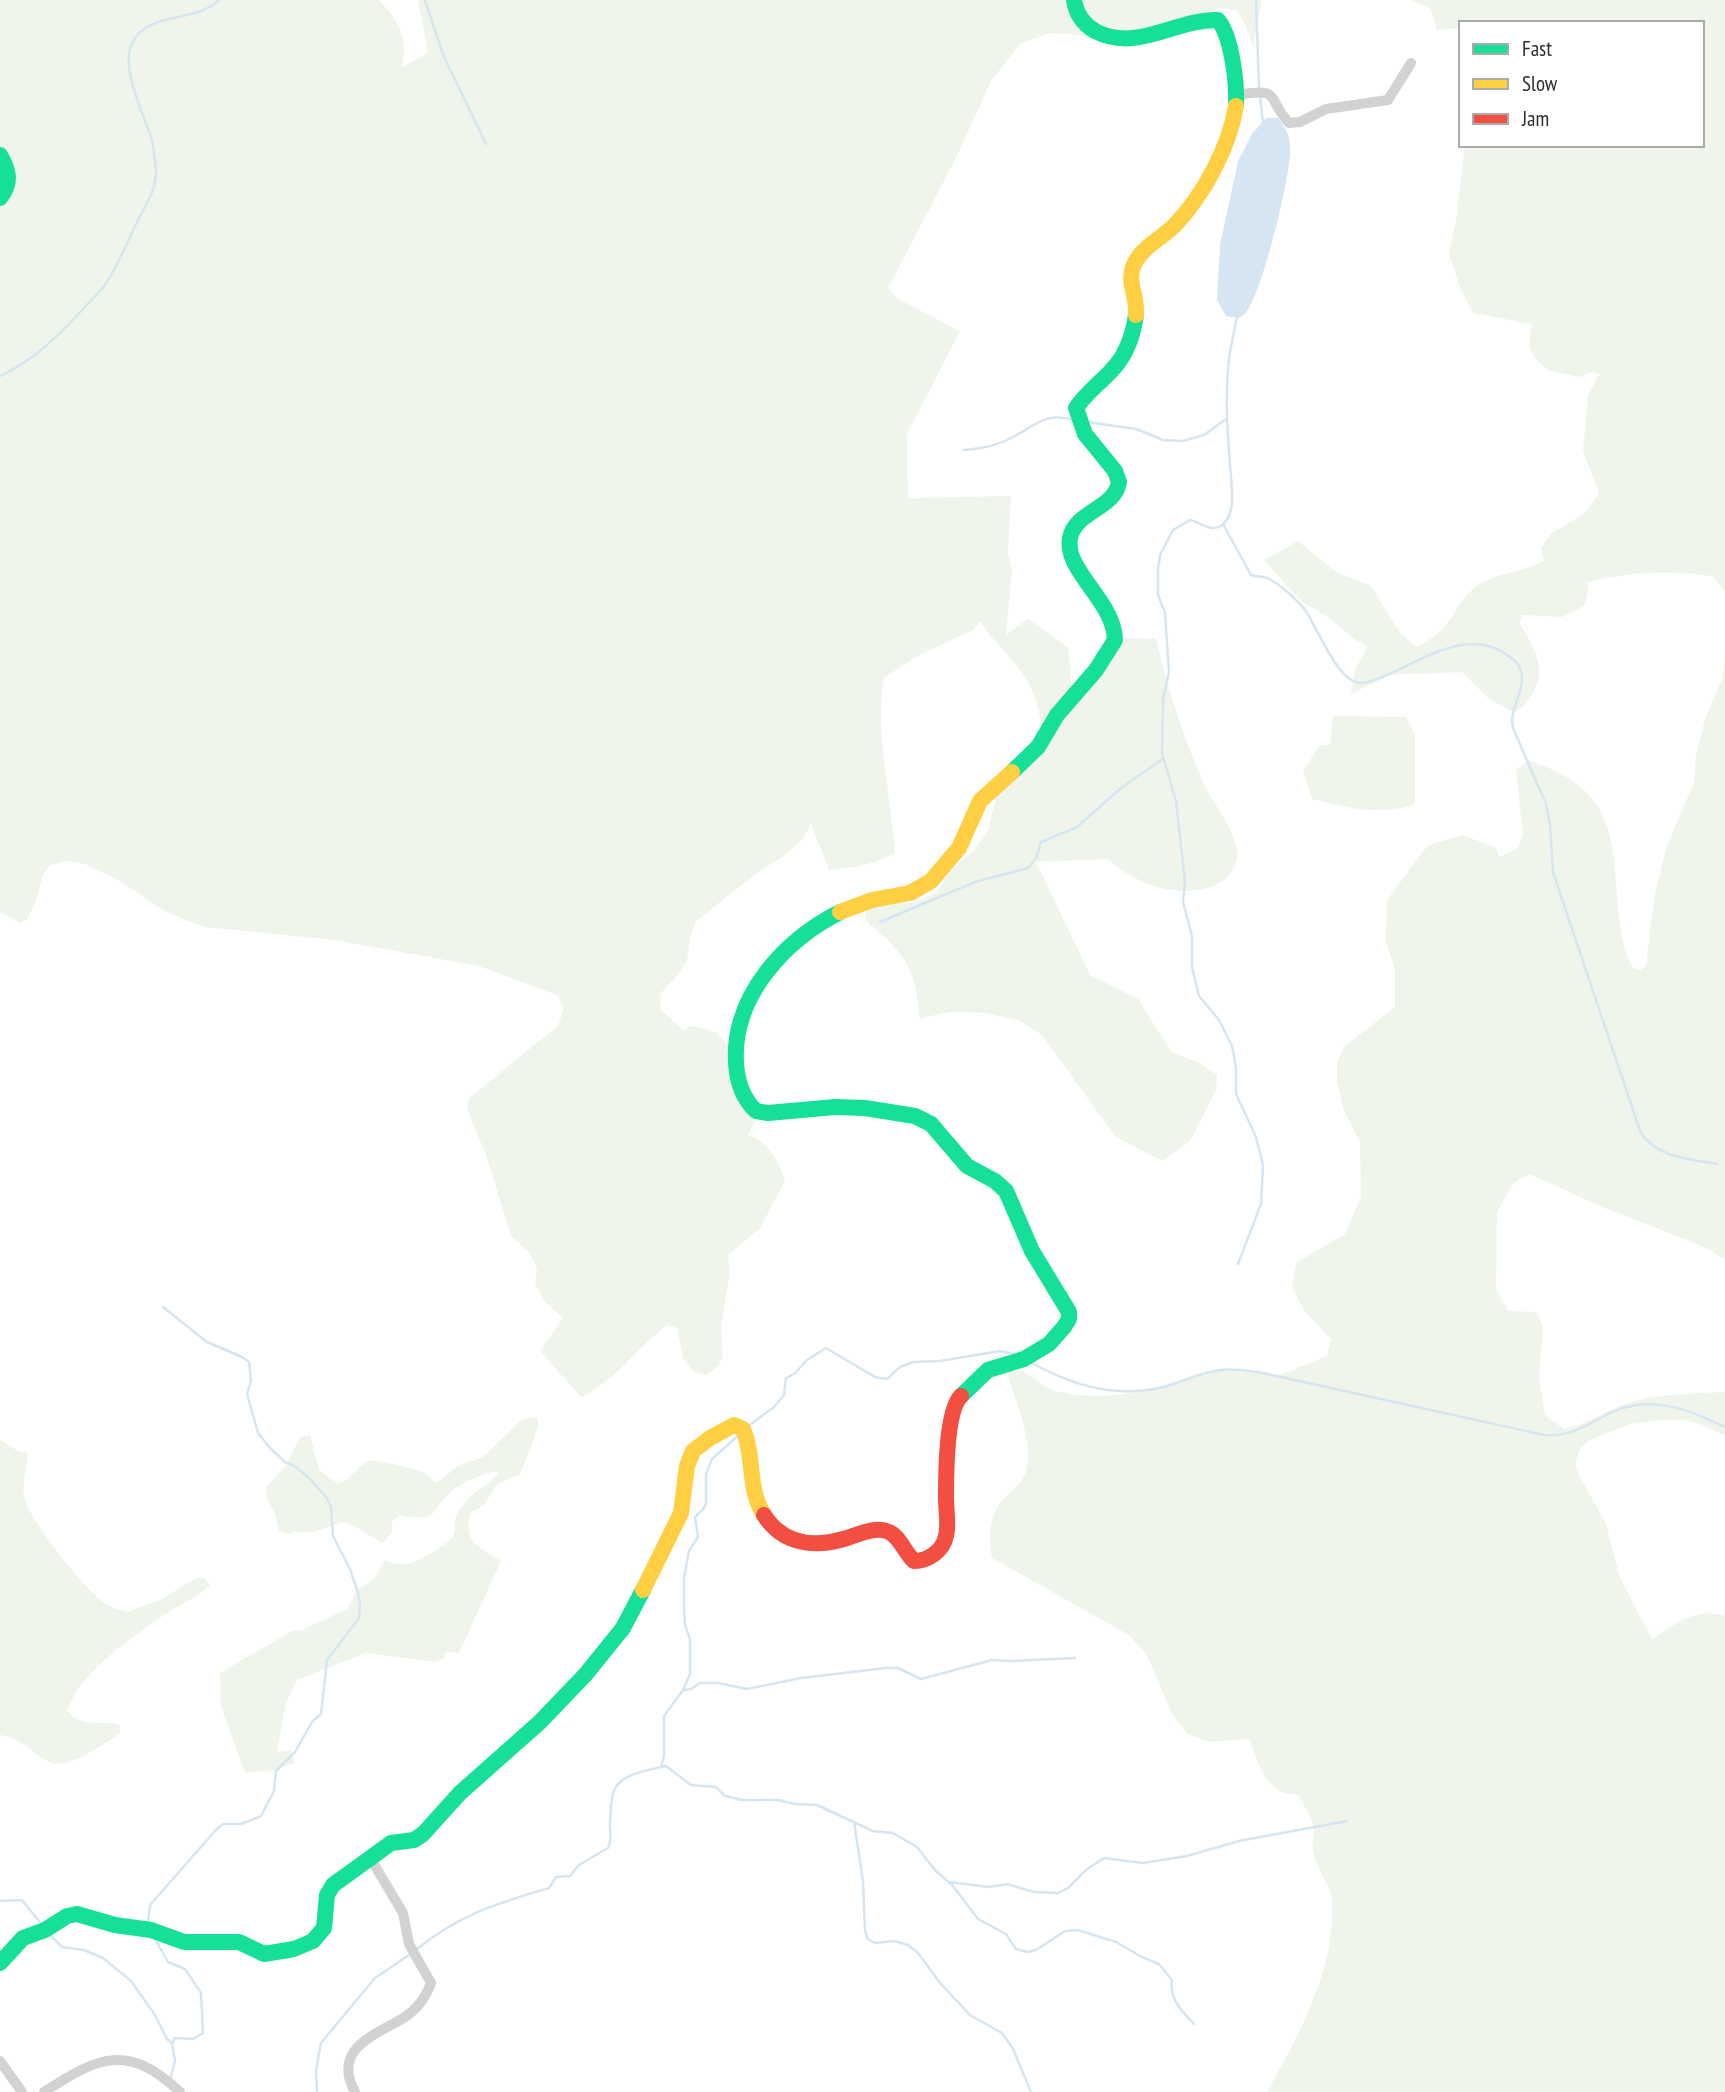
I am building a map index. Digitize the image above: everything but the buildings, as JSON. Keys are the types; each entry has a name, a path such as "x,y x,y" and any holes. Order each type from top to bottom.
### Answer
{"street":[{"path":"0,1963 23,1938 45,1930 67,1916 77,1914 115,1925 151,1930 190,1943 239,1942 264,1954 293,1949 313,1941 324,1928 330,1890 344,1875 391,1843 414,1840 423,1835 460,1793 540,1722 623,1628 681,1513 687,1466 693,1451 700,1445 734,1424 743,1429 749,1447 751,1485 756,1500 773,1528 787,1539 798,1543 818,1543 874,1530 885,1531 894,1536 914,1561 924,1560 940,1548 947,1534 946,1495 951,1412 957,1399 988,1370 1024,1359 1049,1343 1059,1335 1069,1319 1069,1311 1032,1251 1006,1191 995,1181 967,1166 938,1130 915,1116 865,1108 835,1107 768,1113 756,1111 745,1098 737,1072 738,1031 759,979 780,955 810,930 860,904 915,893 933,879 959,849 979,802 1036,751 1053,721 1090,678 1116,636 1113,620 1077,568 1070,550 1070,541 1080,521 1116,492 1119,481 1113,469 1085,435 1076,416 1076,408 1085,395 1119,364 1137,313 1132,270 1139,257 1174,226 1200,193 1228,132 1236,108 1237,95 1224,27 1218,20 1203,20 1160,34 1119,40 1101,35 1088,26 1080,18 1074,0"},
{"path":"1237,95 1266,92 1271,94 1285,119 1289,123 1296,123 1326,109 1388,100 1411,63"},
{"path":"0,155 9,173 9,186 0,198"},
{"path":"355,2092 349,2069 356,2048 376,2032 416,2008 430,1983 410,1944 403,1913 369,1856"},
{"path":"44,2092 72,2073 93,2065 130,2059 163,2076 180,2092"},
{"path":"0,2061 22,2092"}],"shaded area":[{"path":"0,0 379,0 401,31 404,48 401,68 428,53 418,0 1262,0 1253,47 1246,26 1237,11 1219,8 1170,28 1109,37 1050,33 1020,44 991,81 956,158 888,288 898,299 960,331 907,434 908,498 1011,496 1008,554 1012,570 1006,635 1028,619 1068,647 1073,701 1116,638 1156,639 1188,746 1203,782 1235,841 1237,859 1231,873 1219,883 1197,890 1160,888 1127,873 1108,859 1036,862 1090,975 1138,999 1172,1053 1198,1062 1217,1075 1216,1090 1190,1141 1162,1161 1115,1136 1042,1035 1018,1020 984,1013 951,1012 920,1018 915,985 909,968 898,951 865,918 868,909 877,905 917,902 937,892 950,871 974,850 988,831 997,793 1046,743 1030,686 980,621 973,630 919,655 884,678 881,730 894,854 863,865 829,870 811,824 803,839 784,856 761,870 696,921 690,937 687,961 661,993 660,1009 684,1031 690,1025 716,1032 743,1062 755,1096 758,1117 747,1135 761,1142 772,1153 785,1181 760,1228 728,1255 730,1272 721,1327 723,1356 719,1365 706,1375 693,1372 683,1358 677,1328 668,1325 605,1382 581,1397 540,1351 563,1318 544,1301 535,1284 537,1270 534,1261 511,1235 486,1155 467,1109 469,1098 558,1026 564,1008 557,995 479,966 335,940 205,927 166,912 120,881 85,864 64,861 51,865 43,874 36,901 27,920 20,923 0,912"},
{"path":"1411,0 1725,0 1725,591 1712,576 1680,573 1633,574 1586,582 1589,587 1584,606 1562,617 1522,615 1520,624 1534,648 1539,670 1534,691 1515,713 1488,698 1462,672 1390,675 1351,694 1355,670 1368,646 1300,600 1264,560 1298,541 1336,572 1371,586 1400,633 1416,647 1443,629 1464,599 1484,581 1544,561 1541,548 1551,534 1585,513 1599,493 1583,451 1588,395 1599,375 1591,372 1580,377 1549,371 1534,357 1529,346 1532,324 1473,313 1461,290 1449,254 1465,147 1704,147 1704,21 1459,21 1459,28 1437,30 1431,9"},
{"path":"1725,653 1725,1260 1705,1247 1602,1207 1530,1174 1514,1182 1497,1212 1496,1289 1508,1311 1536,1312 1543,1326 1539,1378 1545,1415 1564,1429 1642,1399 1725,1392 1725,1436 1685,1420 1631,1424 1589,1440 1580,1448 1575,1465 1606,1524 1620,1578 1652,1639 1695,1615 1704,1613 1725,1616 1725,2092 1267,2092 1303,2024 1322,1976 1328,1952 1332,1901 1315,1858 1312,1821 1299,1796 1282,1792 1270,1783 1261,1769 1250,1739 1210,1742 1188,1734 1172,1714 1147,1655 1129,1635 992,1558 990,1536 994,1514 1023,1478 1028,1456 1022,1420 1007,1373 1021,1370 1051,1390 1075,1395 1103,1396 1144,1392 1197,1374 1219,1370 1277,1376 1327,1356 1331,1339 1306,1313 1292,1286 1296,1263 1345,1234 1361,1197 1360,1142 1343,1108 1337,1081 1337,1062 1344,1047 1395,1007 1395,970 1386,941 1387,900 1428,845 1463,835 1496,848 1499,857 1518,848 1523,835 1516,770 1529,760 1559,773 1581,787 1603,816 1613,849 1624,946 1633,968 1641,970 1646,965 1655,892 1667,846 1694,782 1696,756 1705,719 1723,677"},
{"path":"1333,716 1406,717 1415,735 1415,804 1376,810 1351,808 1312,799 1303,771 1320,745 1330,745"},
{"path":"531,1417 538,1419 538,1425 520,1475 498,1483 484,1505 470,1513 468,1523 471,1538 501,1561 459,1653 445,1652 444,1658 436,1662 365,1653 297,1680 286,1703 277,1752 291,1750 295,1763 275,1770 245,1773 221,1707 220,1673 294,1630 300,1631 347,1609 357,1590 374,1579 384,1561 411,1563 446,1544 453,1536 456,1518 462,1506 499,1473 493,1471 457,1487 429,1516 423,1518 400,1515 392,1521 392,1532 382,1543 344,1522 313,1532 288,1534 279,1531 275,1514 266,1498 267,1486 285,1467 300,1437 310,1435 319,1470 337,1483 365,1463 373,1461 425,1473 436,1483 461,1464 483,1457 521,1420"},
{"path":"0,1440 18,1451 27,1453 24,1494 37,1524 83,1583 103,1602 128,1612 160,1600 198,1577 204,1578 210,1585 123,1645 82,1684 68,1711 73,1717 85,1722 120,1725 120,1733 84,1756 64,1763 47,1761 19,1742 0,1735"}],"water":[{"path":"1266,118 1278,118 1288,135 1290,147 1286,181 1268,257 1253,299 1239,318 1226,316 1217,300 1220,245 1238,161 1252,134"}],"waterway":[{"path":"0,376 24,363 46,346 107,282 152,191 156,178 154,152 131,78 129,54 132,43 139,33 149,26 198,12 219,0"},
{"path":"425,0 444,57 486,144"},
{"path":"1256,0 1259,89"},
{"path":"1260,96 1263,124"},
{"path":"1237,316 1227,382 1232,495 1230,513 1224,523 1216,528 1190,520 1173,530 1160,555 1158,595 1165,613 1169,672 1163,700 1162,753 1176,801 1185,882 1183,902 1192,936 1192,967 1199,996 1219,1020 1232,1046 1236,1067 1236,1094 1256,1137 1263,1165 1261,1204 1238,1264"},
{"path":"964,450 1001,443 1046,419 1070,419"},
{"path":"1087,422 1136,429 1163,440 1183,441 1204,435 1226,419"},
{"path":"1223,524 1251,575 1272,580 1295,599 1307,613 1335,662 1356,682 1372,681 1460,645 1492,647 1518,664 1522,679 1513,714 1513,728 1546,804 1553,872 1640,1131 1647,1140 1664,1152 1717,1164"},
{"path":"880,922 975,882 1028,868 1036,858 1041,842 1077,827 1121,788 1164,758"},
{"path":"148,1923 150,1905 215,1831 223,1824 241,1824 261,1816 274,1791 276,1771 295,1752 312,1722 321,1714 327,1660 359,1618 360,1603 350,1569 333,1536 331,1507 327,1498 310,1479 271,1449 258,1433 247,1394 251,1381 249,1362 207,1342 163,1307"},
{"path":"747,1427 774,1407 784,1395 786,1378 826,1348 875,1377 887,1379 900,1367 913,1362 940,1361 1000,1351 1015,1354"},
{"path":"1030,1362 1076,1383 1126,1391 1159,1388 1221,1370 1258,1372 1544,1435 1571,1432 1625,1407 1654,1404 1683,1410 1725,1427"},
{"path":"661,1767 664,1756 664,1716 683,1690 690,1674 690,1639 685,1625 684,1578 689,1551 698,1537 695,1517 706,1504 706,1474 712,1459 740,1434"},
{"path":"683,1690 691,1689 700,1683 718,1683 747,1689 801,1678 886,1668 898,1668 921,1679 992,1660 1075,1658"},
{"path":"417,1949 465,1918 549,1888 556,1877 570,1876 579,1865 608,1848 611,1838 612,1799 616,1786 636,1773 666,1766 691,1785 716,1787 725,1796 742,1800 778,1800 817,1805 873,1831 893,1833 917,1847 935,1870 953,1886 978,1919 1006,1934 1016,1949 1027,1952 1036,1950 1065,1931 1078,1930 1116,1942 1159,1964 1172,1980 1172,1993 1177,2004 1194,2024"},
{"path":"949,1882 989,1887 1007,1884 1034,1892 1058,1893 1104,1858 1143,1863 1187,1856 1239,1841 1347,1821"},
{"path":"854,1822 868,1939 875,1943 894,1941 908,1945 918,1953 940,1983 970,2015 1002,2033 1013,2049 1031,2092"},
{"path":"0,1901 22,1900 43,1926"},
{"path":"49,1934 62,1947 84,1950 103,1958 131,1981 172,2043 175,2061 170,2080"},
{"path":"155,1939 168,1962 185,1969 201,1993 203,2033 193,2039 175,2038 172,2043"},
{"path":"317,2092 316,2070 321,2043 375,1978 412,1953"}],"traffic: fast":[{"path":"1074,0 1078,14 1084,22 1095,31 1111,37 1141,37 1187,24 1218,20 1230,49 1236,85 1236,106"},
{"path":"0,155 8,176 0,198"},
{"path":"1012,772 1038,747 1057,715 1096,670 1115,640 1113,625 1107,612 1074,562 1070,538 1079,522 1110,498 1119,482 1115,471 1085,434 1076,408 1121,359 1131,338 1136,315"},
{"path":"840,912 800,938 782,954 753,993 737,1038 736,1063 739,1083 747,1101 756,1111 768,1113 835,1107 865,1108 915,1116 931,1124 967,1166 995,1181 1006,1191 1032,1251 1069,1312 1069,1319 1049,1344 1024,1359 988,1370 961,1396"},
{"path":"0,1963 23,1938 45,1930 67,1916 77,1914 115,1925 151,1930 184,1942 239,1942 264,1954 294,1949 313,1941 324,1928 327,1895 333,1885 391,1843 414,1840 423,1834 460,1793 540,1722 586,1674 623,1628 643,1590"}],"traffic: slow":[{"path":"1136,315 1131,279 1136,260 1175,225 1196,199 1214,170 1228,138 1236,106"},
{"path":"840,912 872,900 910,893 931,881 959,848 980,801 1012,772"},
{"path":"643,1590 681,1513 687,1466 693,1451 734,1425 743,1429 747,1440 755,1495 764,1515"}],"traffic: jam":[{"path":"764,1515 780,1533 801,1542 823,1543 868,1531 884,1530 896,1538 914,1561 929,1557 942,1546 947,1532 948,1444 952,1415 961,1396"}]}
